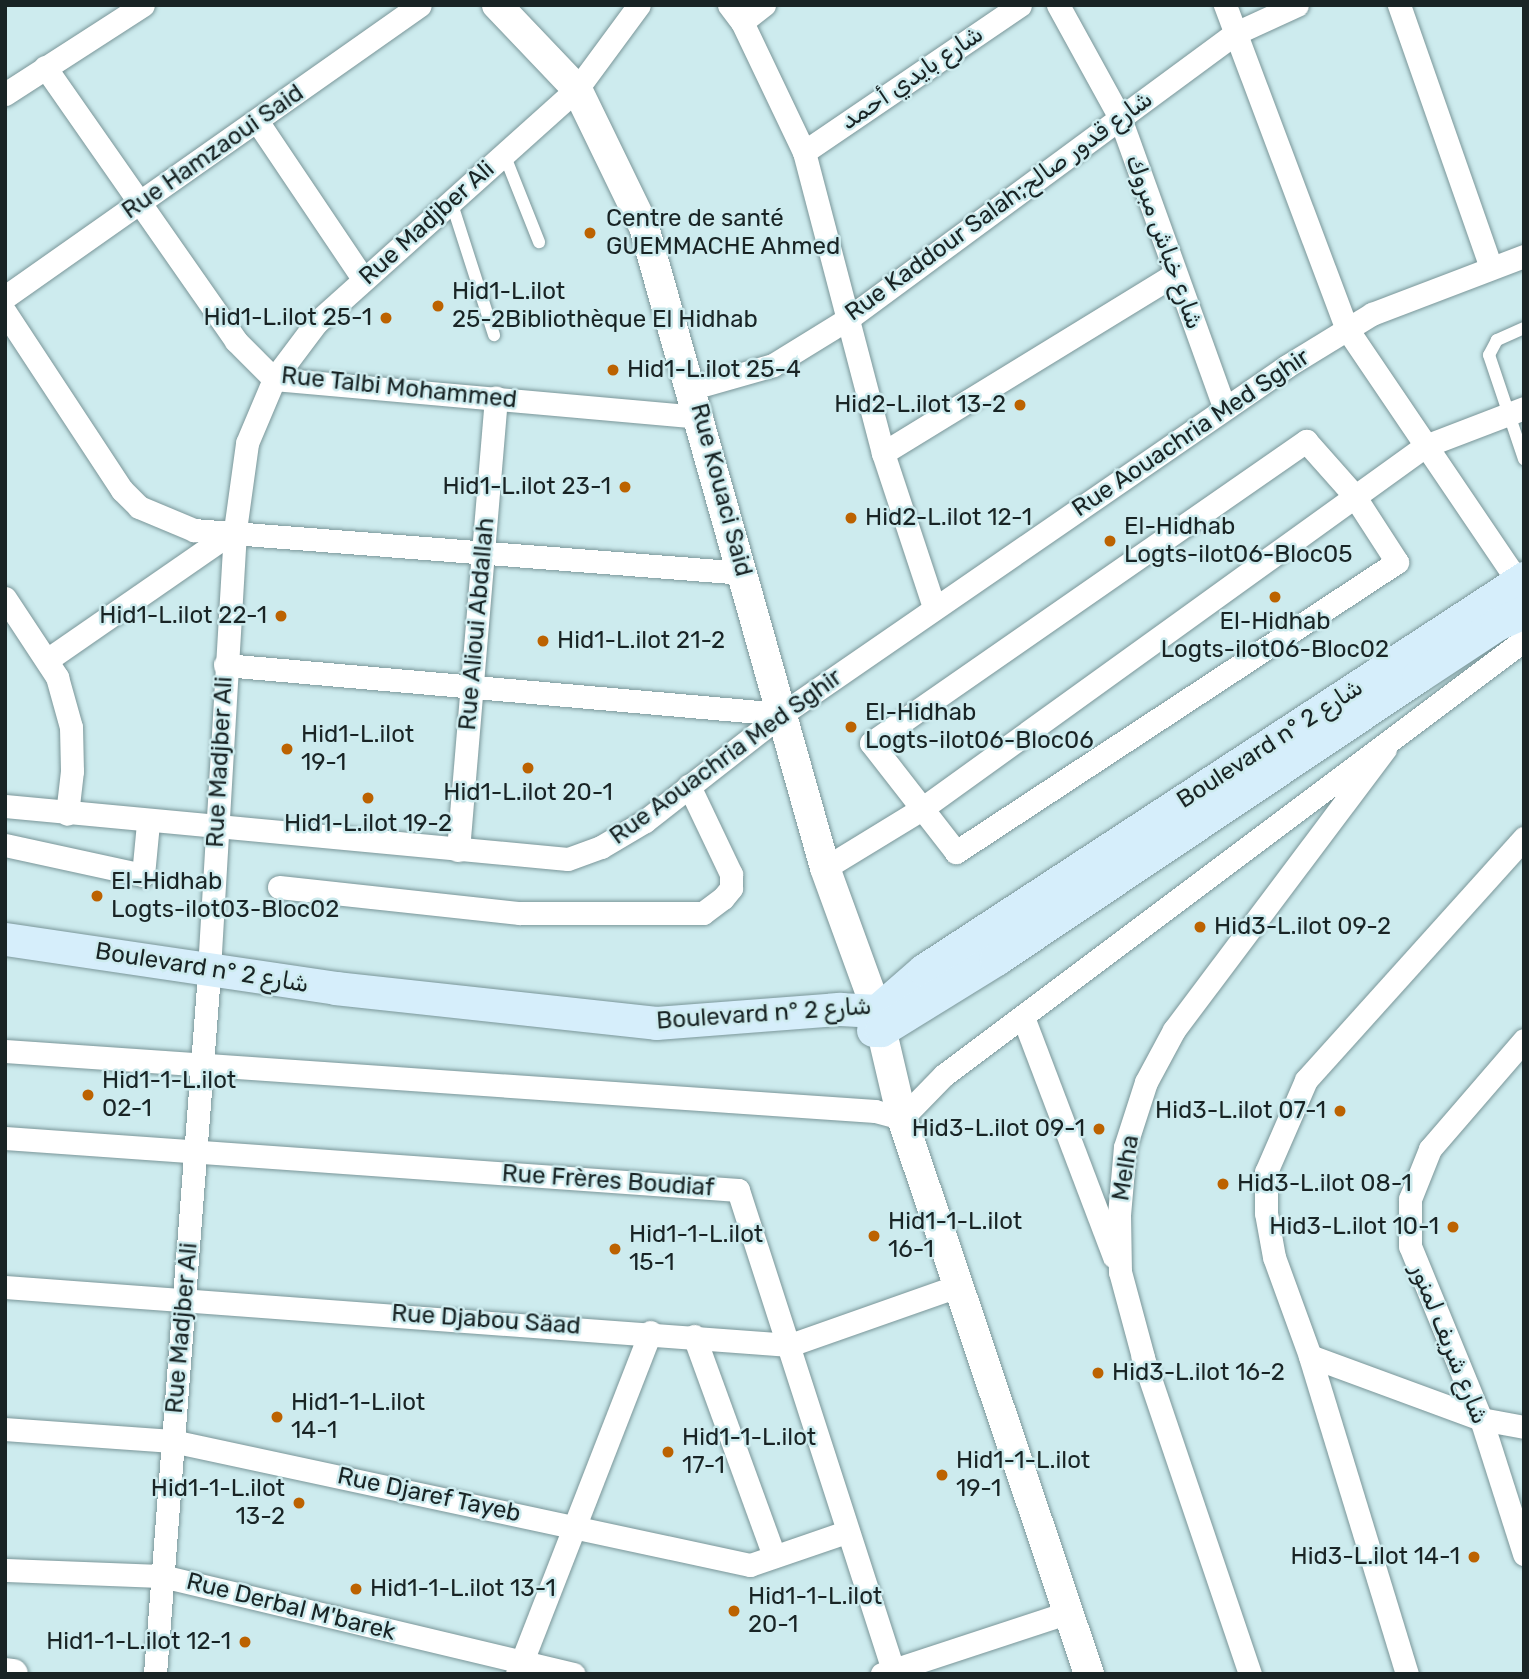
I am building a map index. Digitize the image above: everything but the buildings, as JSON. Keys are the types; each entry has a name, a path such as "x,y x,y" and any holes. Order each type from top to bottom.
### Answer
{"main road":[{"name":"Boulevard n° شارع 2","path":"5,939 209,977 335,1008 655,1043 879,1020 996,959 1486,631 1522,590"},
{"name":"Boulevard n° شارع 2","path":"5,961 209,977"}],"street":[{"path":"5,94 143,5"},
{"name":"Rue Hamzaoui Said","path":"5,297 420,5"},
{"name":"Rue Kouaci Said","path":"497,5 577,89 644,228 693,388 825,868 879,1020 902,1118 1090,1674"},
{"name":"Rue Madjber Ali","path":"155,1674 209,977 235,530 247,443 274,380 316,323 577,89 639,5"},
{"path":"764,5 736,13 804,152 883,453 934,607"},
{"name":"شارع بايدي أحمد","path":"804,152 1020,5"},
{"name":"شارع خباش مبروك","path":"1058,5 1120,118 1174,275 1224,407"},
{"path":"1225,5 1347,329 1522,590"},
{"name":"Rue Kaddour Salah;شارع قدور صالح","path":"693,388 773,365 849,318 1236,33 1297,5"},
{"path":"1399,5 1491,267"},
{"name":"Rue Talbi Mohammed","path":"45,67 236,341 274,380 701,417"},
{"path":"257,121 363,279"},
{"name":"Rue Aouachria Med Sghir","path":"5,806 148,823 568,859 612,840 690,786 782,714 934,607 1224,407 1347,329 1372,314 1524,256"},
{"path":"883,453 1174,275"},
{"path":"5,312 122,490 139,507 194,530 235,530 744,573"},
{"name":"Rue Alioui Abdallah","path":"458,850 496,398"},
{"path":"825,868 920,810 1353,494 1425,446 1515,411"},
{"path":"1306,441 1353,494 1397,562 956,852 920,810 871,743 1306,441"},
{"path":"47,660 235,530"},
{"path":"5,598 57,677 71,727 72,771 67,814"},
{"path":"5,1051 876,1111 902,1118 944,1075 1402,727 1524,640"},
{"path":"225,666 782,714"},
{"name":"Melha","path":"1250,1674 1143,1357 1120,1272 1118,1215 1125,1147 1146,1082 1174,1030 1402,727"},
{"path":"279,887 520,913 703,913 723,898 731,874 690,786"},
{"path":"5,845 143,875 148,823"},
{"path":"1407,1674 1310,1356 1274,1257 1266,1213 1266,1172 1306,1080 1524,838"},
{"path":"1023,1017 1120,1272"},
{"name":"شارع شريف لمنور","path":"1524,1040 1430,1149 1410,1199 1410,1246 1481,1419 1524,1555"},
{"name":"Rue Frères Boudiaf","path":"5,1138 738,1190 790,1345 888,1672"},
{"name":"Rue Djabou Säad","path":"5,1287 650,1332 790,1345 958,1286"},
{"path":"518,1668 571,1525 650,1332"},
{"path":"694,1336 774,1556"},
{"path":"1310,1356 1481,1419 1524,1427"},
{"name":"Rue Djaref Tayeb","path":"5,1429 173,1441 750,1565 846,1532"},
{"name":"Rue Derbal M'barek","path":"5,1570 162,1576 518,1668 573,1674"},
{"path":"888,1672 1069,1612"},
{"path":"5,1673 13,1674"}],"lane":[{"path":"504,154 539,242"},
{"path":"451,201 495,334"},
{"path":"1524,328 1497,340 1489,355 1515,411 1524,459"}],"place":[{"name":"Centre de santé GUEMMACHE Ahmed","path":"590,233"},
{"name":"Hid1-L.ilot 25-2Bibliothèque El Hidhab","path":"438,306"},
{"name":"Hid1-L.ilot 25-1","path":"386,318"},
{"name":"Hid1-L.ilot 25-4","path":"613,370"},
{"name":"Hid2-L.ilot 13-2","path":"1020,405"},
{"name":"Hid1-L.ilot 23-1","path":"625,487"},
{"name":"Hid2-L.ilot 12-1","path":"851,518"},
{"name":"El-Hidhab Logts-ilot06-Bloc05","path":"1110,541"},
{"name":"El-Hidhab Logts-ilot06-Bloc02","path":"1275,597"},
{"name":"Hid1-L.ilot 22-1","path":"281,616"},
{"name":"Hid1-L.ilot 21-2","path":"543,641"},
{"name":"El-Hidhab Logts-ilot06-Bloc06","path":"851,727"},
{"name":"Hid1-L.ilot 19-1","path":"287,749"},
{"name":"Hid1-L.ilot 20-1","path":"528,768"},
{"name":"Hid1-L.ilot 19-2","path":"368,798"},
{"name":"El-Hidhab Logts-ilot03-Bloc02","path":"97,896"},
{"name":"Hid3-L.ilot 09-2","path":"1200,927"},
{"name":"Hid1-1-L.ilot 02-1","path":"88,1095"},
{"name":"Hid3-L.ilot 07-1","path":"1340,1111"},
{"name":"Hid3-L.ilot 09-1","path":"1099,1129"},
{"name":"Hid3-L.ilot 08-1","path":"1223,1184"},
{"name":"Hid3-L.ilot 10-1","path":"1453,1227"},
{"name":"Hid1-1-L.ilot 16-1","path":"874,1236"},
{"name":"Hid1-1-L.ilot 15-1","path":"615,1249"},
{"name":"Hid3-L.ilot 16-2","path":"1098,1373"},
{"name":"Hid1-1-L.ilot 14-1","path":"277,1417"},
{"name":"Hid1-1-L.ilot 17-1","path":"668,1452"},
{"name":"Hid1-1-L.ilot 19-1","path":"942,1475"},
{"name":"Hid1-1-L.ilot 13-2","path":"299,1503"},
{"name":"Hid3-L.ilot 14-1","path":"1474,1557"},
{"name":"Hid1-1-L.ilot 13-1","path":"356,1589"},
{"name":"Hid1-1-L.ilot 20-1","path":"734,1611"},
{"name":"Hid1-1-L.ilot 12-1","path":"245,1642"}]}
